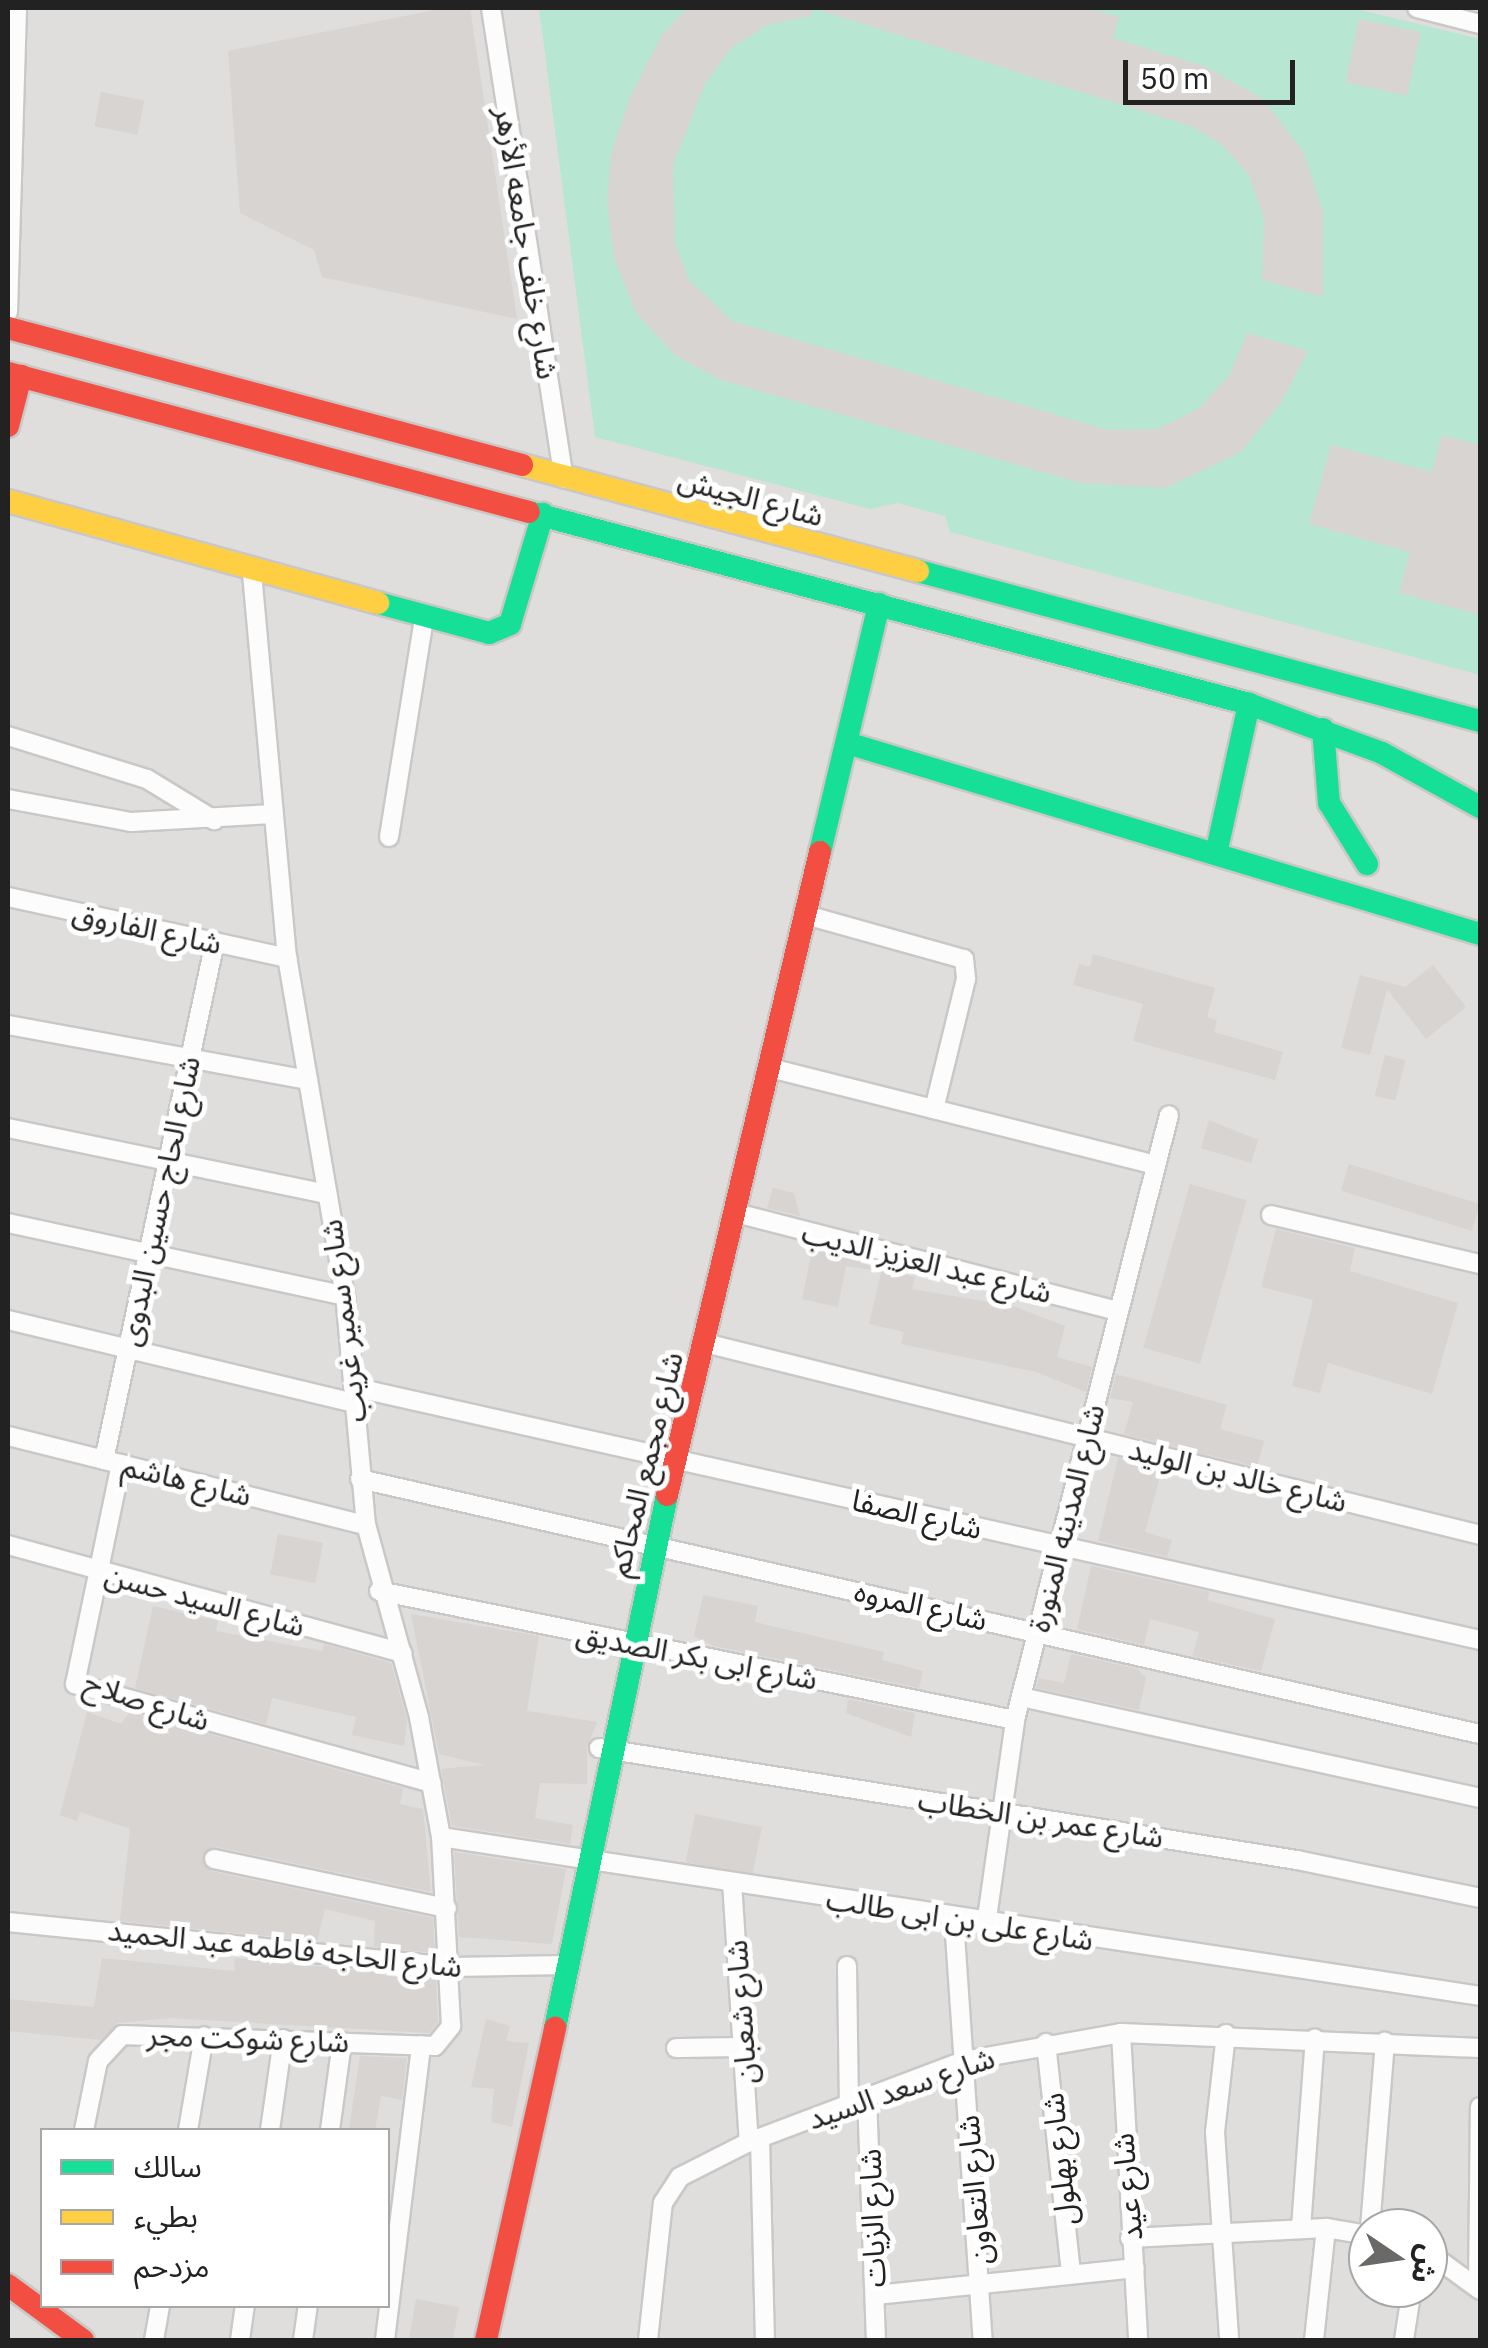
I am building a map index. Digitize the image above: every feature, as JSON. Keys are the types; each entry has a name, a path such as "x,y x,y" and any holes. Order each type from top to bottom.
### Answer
{"main road":[{"name":"شارع الجيش","path":"8,328 1480,721"},
{"path":"8,426 14,374 1249,704 1323,728 1480,807"},
{"path":"8,501 488,633 510,624 543,514"},
{"name":"شارع مجمع المحاكم","path":"486,2340 607,1751 879,604"},
{"path":"1216,854 1249,704"},
{"path":"1323,728 1329,803 1367,864"},
{"path":"846,742 1480,934"},
{"path":"8,2285 40,2305"},
{"path":"48,2310 83,2340"}],"street":[{"path":"8,312 12,54 17,8"},
{"name":"شارع خلف جامعه الأزهر","path":"490,8 564,478"},
{"path":"1428,9 1480,24"},
{"name":"شارع سمير غريب","path":"252,571 287,958 345,1296 366,1525 379,1591 403,1653 441,1837 452,1966 446,2038 421,2045"},
{"path":"388,837 424,618"},
{"path":"8,736 147,778 214,820"},
{"path":"8,799 131,822 273,814"},
{"name":"شارع الفاروق","path":"8,897 287,958"},
{"path":"806,915 964,959 966,979 934,1110"},
{"name":"شارع الحاج حسين البدوى","path":"112,1462 127,1349 215,942"},
{"path":"8,1025 308,1080"},
{"path":"770,1068 1156,1165"},
{"name":"شارع المدينه المنورة","path":"986,1925 1015,1720 1169,1114"},
{"path":"8,1128 328,1194"},
{"name":"شارع عبد العزيز الديب","path":"736,1214 1119,1311"},
{"path":"1271,1215 1480,1264"},
{"path":"8,1223 345,1296"},
{"name":"شارع الصفا","path":"8,1320 127,1349 676,1460 1480,1640"},
{"name":"شارع خالد بن الوليد","path":"705,1343 1480,1536"},
{"name":"شارع هاشم","path":"8,1436 366,1525"},
{"name":"شارع صلاح","path":"112,1462 75,1684 432,1783"},
{"name":"شارع المروه","path":"360,1479 1480,1734"},
{"name":"شارع السيد حسن","path":"8,1546 403,1653"},
{"name":"شارع ابى بكر الصديق","path":"379,1591 1015,1720"},
{"path":"1021,1698 1480,1798"},
{"name":"شارع عمر بن الخطاب","path":"607,1751 1005,1811 1480,1898"},
{"name":"شارع على بن ابى طالب","path":"441,1837 586,1857 986,1925 1480,1996"},
{"path":"214,1858 447,1908"},
{"name":"شارع شعبان","path":"732,1882 743,2048 754,2140 765,2340"},
{"name":"شارع التعاون","path":"954,1920 983,2340"},
{"name":"شارع الحاجه فاطمه عبد الحميد","path":"8,1922 452,1966 564,1965"},
{"name":"شارع الزيات","path":"847,1966 876,2340"},
{"name":"شارع شوكت مجر","path":"85,2128 107,2045 141,2032 421,2045"},
{"name":"شارع سعد السيد","path":"648,2340 670,2188 754,2140 963,2062 1046,2043 1121,2033 1226,2034 1480,2048"},
{"name":"شارع عيد","path":"1121,2033 1138,2340"},
{"path":"1226,2034 1215,2132 1229,2340"},
{"path":"188,2128 204,2036"},
{"path":"1301,2228 1315,2038"},
{"path":"270,2128 282,2039"},
{"path":"330,2128 342,2042"},
{"path":"1371,2208 1385,2042"},
{"name":"شارع بهلول","path":"1046,2043 1071,2274"},
{"path":"390,2299 421,2045"},
{"path":"676,2048 743,2048"},
{"path":"1479,2288 1480,2107"},
{"path":"1314,2340 1326,2228"},
{"path":"1130,2238 1224,2230 1348,2230"},
{"path":"875,2295 1134,2268"},
{"path":"1448,2268 1479,2288"},
{"path":"154,2340 160,2308"},
{"path":"240,2340 245,2308"},
{"path":"303,2340 308,2308"},
{"path":"385,2340 389,2308"},
{"path":"1404,2340 1409,2308"}],"shaded area":[{"path":"8,8 1480,8 1480,2340 8,2340"}],"green space":[{"path":"539,8 1352,8 1480,39 1480,675 950,532 945,516 897,503 870,509 595,437"}],"building":[{"path":"445,8 470,8 517,319 322,277 314,250 240,213 228,51"},
{"path":"688,8 811,8 812,16 767,25 730,49 705,84 673,165 675,243 689,280 732,321 1108,430 1158,429 1198,409 1229,376 1247,333 1308,351 1282,401 1241,452 1166,488 1081,483 721,380 676,356 636,313 614,258 607,202 611,154 630,97 663,33"},
{"path":"812,8 1086,8 1119,17 1113,38 1206,67 1263,99 1303,151 1323,212 1323,297 1262,280 1264,218 1249,175 1221,144 1190,126"},
{"path":"1359,19 1421,32 1407,96 1345,83"},
{"path":"101,92 144,100 138,135 94,126"},
{"path":"1442,435 1480,445 1480,615 1399,593 1410,552 1309,524 1331,445 1432,472"},
{"path":"1093,954 1215,988 1207,1017 1217,1020 1214,1032 1283,1052 1275,1080 1133,1041 1143,1004 1073,985 1079,964 1090,967"},
{"path":"1433,965 1466,1007 1426,1039 1387,989 1370,1055 1341,1048 1360,975 1405,987"},
{"path":"1385,1055 1405,1060 1395,1101 1375,1096"},
{"path":"1209,1120 1258,1140 1251,1163 1201,1148"},
{"path":"1349,1164 1480,1204 1472,1231 1341,1191"},
{"path":"1190,1184 1247,1200 1200,1364 1143,1347"},
{"path":"773,1188 794,1193 800,1216 767,1208"},
{"path":"1276,1229 1355,1248 1350,1271 1458,1303 1432,1394 1328,1363 1320,1393 1292,1386 1313,1300 1261,1287"},
{"path":"813,1246 882,1263 880,1271 846,1266 838,1307 802,1299"},
{"path":"882,1269 915,1277 912,1289 1013,1306 1065,1326 1057,1357 1092,1367 1086,1392 1036,1372 901,1344 904,1332 869,1324"},
{"path":"1116,1374 1227,1405 1220,1429 1264,1441 1257,1467 1124,1434 1133,1402 1110,1398"},
{"path":"1118,1458 1162,1469 1145,1532 1172,1540 1167,1557 1098,1541"},
{"path":"278,1534 323,1543 315,1583 270,1574"},
{"path":"1091,1566 1210,1592 1207,1600 1275,1619 1261,1671 1192,1656 1199,1632 1150,1619 1144,1645 1077,1629"},
{"path":"703,1595 758,1606 755,1622 884,1652 882,1660 923,1671 919,1688 714,1646 694,1636"},
{"path":"153,1606 218,1621 216,1631 322,1651 324,1644 391,1663 407,1720 404,1746 352,1735 356,1717 272,1698 266,1724 135,1688"},
{"path":"411,1614 539,1636 527,1711 597,1722 587,1747 587,1784 540,1783 535,1818 573,1825 570,1844 452,1826 441,1769 485,1765 439,1754"},
{"path":"1071,1654 1138,1669 1146,1678 1139,1710 1036,1688 1039,1678 1064,1683"},
{"path":"848,1699 915,1713 911,1737 846,1713"},
{"path":"87,1712 121,1724 130,1712 403,1788 400,1804 423,1809 431,1892 217,1847 202,1862 211,1871 433,1918 435,1953 374,1947 375,1921 325,1909 317,1941 120,1921 130,1829 80,1812 77,1821 60,1815"},
{"path":"695,1814 762,1827 752,1875 686,1862"},
{"path":"454,1852 566,1869 552,1944 459,1937"},
{"path":"102,1958 234,1971 235,1958 436,1978 438,2022 429,2033 169,2018 118,2023 101,2040 8,2031 8,1999 94,2007"},
{"path":"486,2019 510,2026 506,2041 529,2043 512,2127 491,2122 494,2089 471,2087"},
{"path":"360,2056 407,2058 402,2100 381,2096 375,2128 349,2128"},
{"path":"416,2299 459,2307 453,2340 409,2340"}],"traffic: fast":[{"path":"529,512 1249,704 1382,753 1480,807"},
{"path":"378,603 489,633 510,624 543,514"},
{"path":"918,571 1480,721"},
{"path":"820,852 879,604"},
{"path":"1216,854 1249,704"},
{"path":"1323,729 1329,803 1367,864"},
{"path":"847,743 1480,934"},
{"path":"555,2028 667,1495"}],"traffic: slow":[{"path":"522,465 918,571"},
{"path":"8,501 378,603"}],"traffic: jam":[{"path":"8,328 522,465"},
{"path":"8,373 529,512"},
{"path":"8,426 21,376"},
{"path":"667,1495 820,852"},
{"path":"486,2340 555,2028"},
{"path":"8,2285 83,2340"}]}
